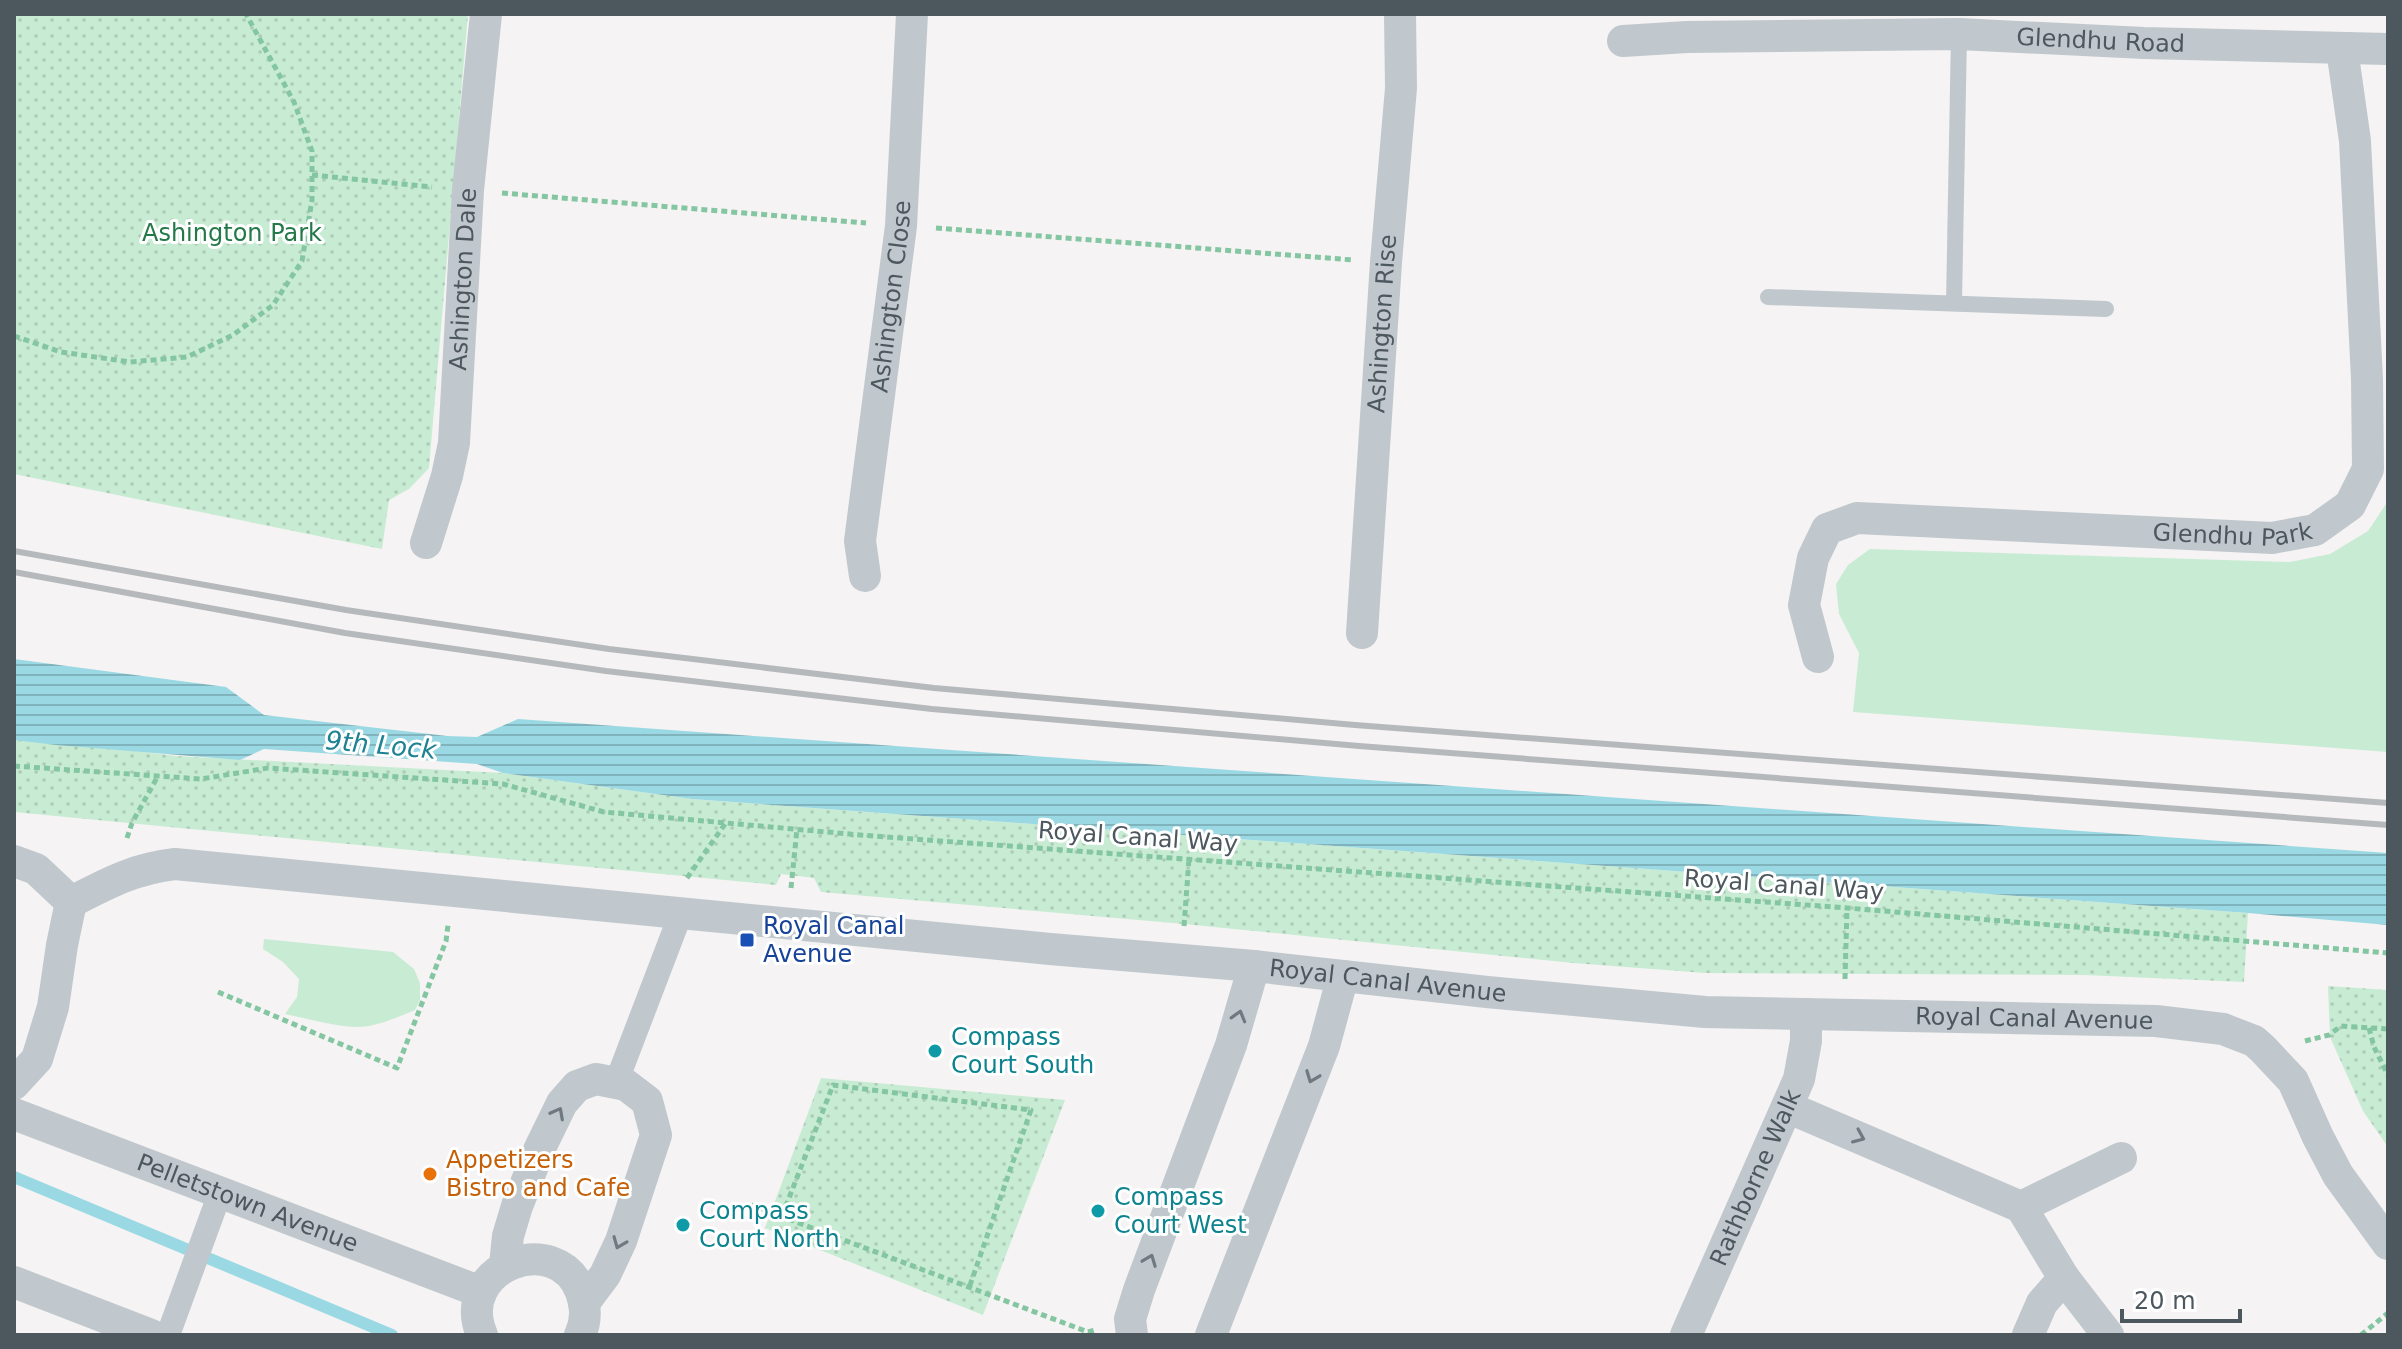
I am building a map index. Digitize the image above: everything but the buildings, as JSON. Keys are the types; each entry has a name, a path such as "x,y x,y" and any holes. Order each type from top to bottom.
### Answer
{"street":[{"name":"Ashington Dale","path":"426,543 454,443 468,190 486,14"},
{"name":"Ashington Close","path":"865,576 860,541 901,226 912,14"},
{"name":"Ashington Rise","path":"1362,633 1386,262 1401,88 1400,14"},
{"name":"Glendhu Road","path":"1623,41 1685,31 1922,24 1959,34 2388,49"},
{"name":"Glendhu Park","path":"1818,657 1804,605 1813,558 1827,529 1857,518 2272,538 2315,530 2350,505 2368,469 2367,379 2355,141 2342,49"},
{"path":"14,861 36,869 71,902 53,1007 37,1059 14,1084"},
{"name":"Royal Canal Avenue","path":"71,902 117,878 146,868 175,864 1705,1012 2156,1021 2223,1029 2254,1041 2293,1081 2338,1175 2388,1244"},
{"path":"616,1083 681,913"},
{"path":"1131,1327 1139,1290 1231,1045 1254,966"},
{"path":"1211,1335 1324,1046 1343,976"},
{"name":"Rathborne Walk","path":"1686,1335 1799,1079 1806,1041 1806,1014"},
{"path":"505,1265 508,1236 517,1206 562,1103 577,1086 596,1079 626,1085 647,1101 656,1135 621,1241 605,1275 588,1325"},
{"path":"1787,1107 2021,1207 2064,1278 2108,1335"},
{"name":"Pelletstown Avenue","path":"14,1114 481,1292"},
{"path":"2021,1207 2121,1158"},
{"path":"168,1335 220,1193"},
{"path":"482,1335 477,1309 481,1292 491,1277 505,1265 521,1260 538,1259 568,1273 579,1287 588,1325"},
{"path":"2028,1335 2042,1303 2064,1278"},
{"path":"14,1282 151,1335"}],"lane":[{"path":"1954,303 1959,34"},
{"path":"1768,297 2106,309"}],"path":[{"path":"14,336 61,352 130,362 187,357 233,335 273,305 302,261 312,200 312,151 294,102 246,14"},
{"path":"312,175 901,226 1386,262"},
{"name":"Royal Canal Way","path":"14,766 201,779 268,768 503,784 604,812 726,823 1847,908 2388,953"},
{"path":"117,878 132,823 159,776"},
{"path":"681,913 681,886 726,823"},
{"path":"787,923 797,829"},
{"path":"1181,960 1189,859"},
{"path":"218,992 397,1068 446,941 452,890"},
{"path":"1843,1014 1847,908"},
{"path":"2292,1045 2329,1035 2341,1026 2388,1029"},
{"path":"2369,1028 2374,1047 2388,1075"},
{"path":"782,1216 833,1085 1031,1110 969,1288"},
{"path":"751,1205 1088,1332 1131,1327"},
{"path":"2361,1335 2388,1313"}],"green space":[{"name":"Ashington Park","path":"14,14 468,14 429,468 409,489 389,500 382,549 14,474"},
{"path":"2388,501 2388,752 1853,712 1859,653 1839,614 1836,584 1848,565 1870,549 2290,562 2330,554 2368,531"},
{"path":"14,736 176,756 503,773 692,799 2248,913 2244,982 2084,975 1705,973 1573,963 821,892 814,878 781,874 776,885 14,812"},
{"path":"264,939 393,952 414,969 420,983 420,1000 415,1010 360,1027 285,1014 297,997 299,979 283,962 263,949"},
{"path":"2328,986 2388,990 2388,1147 2363,1111 2330,1037"},
{"path":"821,1078 1065,1100 983,1315 765,1228"}],"water":[{"name":"9th Lock","path":"14,659 226,687 264,715 447,736 477,737 518,719 2388,853 2388,925 692,799 503,773 477,764 264,749 240,760 56,745 14,740"}],"waterway":[{"path":"14,1177 392,1335"}],"railway":[{"path":"14,551 346,610 609,649 934,688 1355,725 2388,803"},
{"path":"14,572 345,633 606,671 932,709 1359,746 2388,825"}],"place":[{"name":"Royal Canal Avenue","path":"747,940"},
{"name":"Compass Court South","path":"935,1051"},
{"name":"Appetizers Bistro and Cafe","path":"430,1174"},
{"name":"Compass Court West","path":"1098,1211"},
{"name":"Compass Court North","path":"683,1225"}]}
